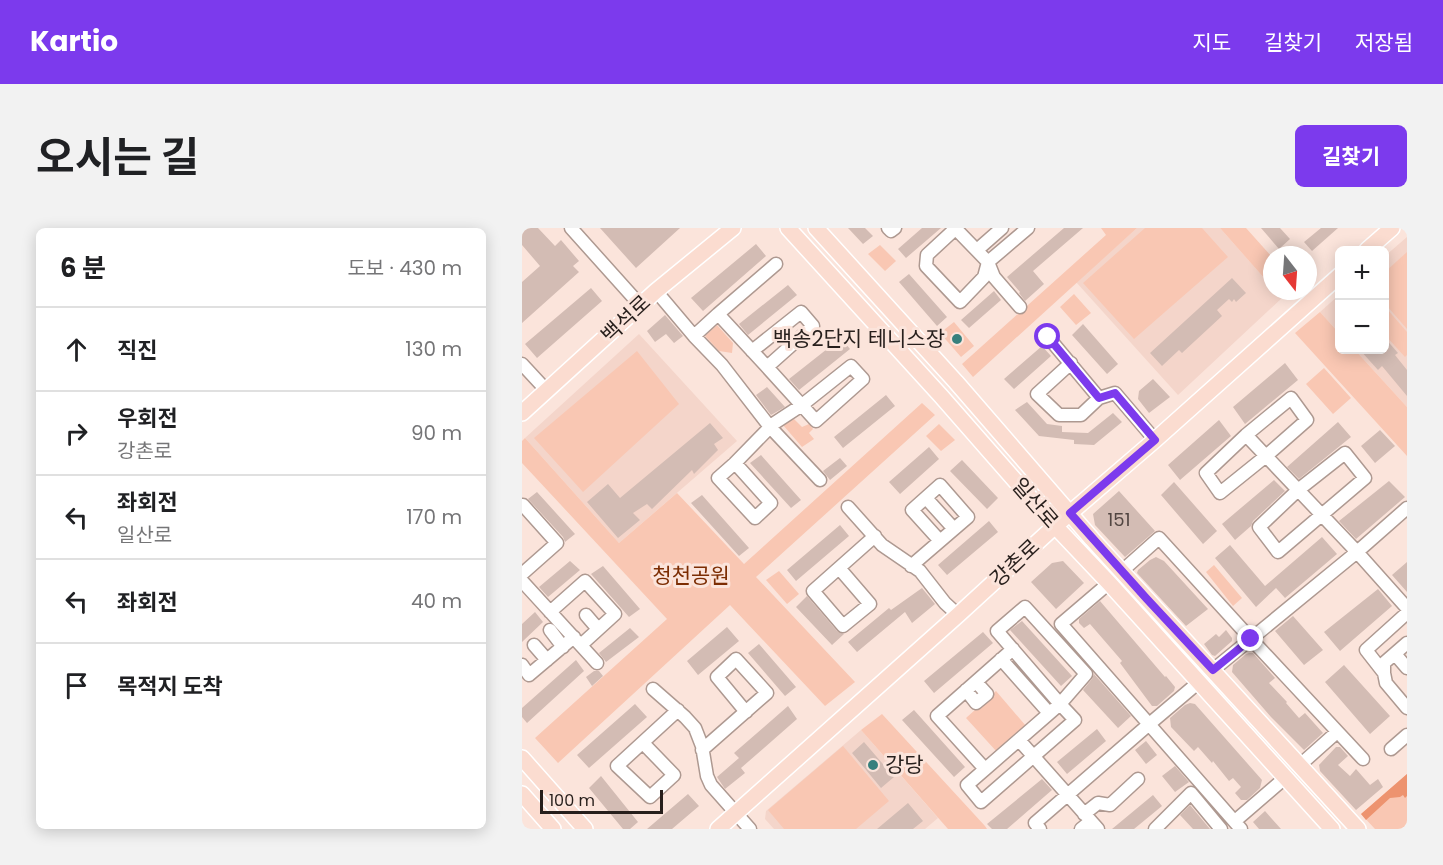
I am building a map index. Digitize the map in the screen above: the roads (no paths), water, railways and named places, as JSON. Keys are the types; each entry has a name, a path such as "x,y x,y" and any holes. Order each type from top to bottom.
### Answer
{"main road":[{"name":"백석로","path":"522,413 656,291 733,228"},
{"name":"일산로","path":"788,228 941,396 1055,526 1332,829"},
{"name":"일산로","path":"816,228 1122,571 1358,829"},
{"path":"1372,246 1392,228"},
{"name":"강촌로","path":"718,829 1055,526 1335,279"},
{"path":"522,758 585,829"},
{"path":"522,772 572,829"},
{"path":"522,794 553,829"}],"street":[{"path":"572,228 641,306"},
{"path":"888,228 891,231 895,228"},
{"path":"1020,307 994,277 988,262 955,228 927,255 926,266 960,302 984,277 988,262 1028,228"},
{"path":"977,250 1002,228"},
{"path":"694,336 776,264"},
{"path":"656,291 722,365 770,427 820,480"},
{"path":"752,351 801,312 813,326 767,367"},
{"path":"718,314 802,405 816,421 863,379 851,366 802,405 770,427 718,478 755,518 771,503 735,463"},
{"path":"1048,337 1099,398"},
{"path":"1071,363 1037,394 1059,415 1081,415 1099,398 1115,393 1155,440"},
{"path":"522,364 547,391"},
{"path":"1291,398 1307,420 1266,456 1220,493 1206,473 1246,435 1291,398"},
{"path":"1246,435 1407,608"},
{"path":"1345,453 1365,478 1322,516 1278,552 1258,527 1298,490 1345,453"},
{"path":"911,566 940,542 954,530 968,517 940,485 912,510 940,542"},
{"path":"926,498 954,530"},
{"path":"522,506 558,543 522,574"},
{"path":"848,507 882,545 920,571 945,603 958,615"},
{"path":"1213,670 1407,508"},
{"path":"839,568 870,604 843,626 813,591 874,536"},
{"path":"1122,571 1160,538 1363,759"},
{"path":"522,581 526,594 550,612 597,663"},
{"path":"522,665 529,675 563,647 598,629 615,614 585,582 550,612"},
{"path":"1109,583 1061,624 1238,825 1286,777"},
{"path":"1060,704 998,631 1025,607 1086,674 1060,704 967,785 981,802 1075,720 1060,704"},
{"path":"1384,673 1366,650 1407,613"},
{"path":"586,615 598,629"},
{"path":"550,630 563,647"},
{"path":"1407,643 1384,663 1384,673 1386,683 1407,708"},
{"path":"534,645 547,660"},
{"path":"985,769 937,716 1013,649"},
{"path":"1395,654 1407,668"},
{"path":"1001,659 1049,713"},
{"path":"1041,829 1035,823 1199,682"},
{"path":"653,689 695,728 711,785 750,829"},
{"path":"643,743 674,775 650,797 617,766 678,710"},
{"path":"702,750 746,712"},
{"path":"1300,765 1338,732"},
{"path":"1391,749 1407,735"},
{"path":"1019,740 1068,795 1088,823 1098,803 1110,805 1138,779"},
{"path":"1162,827 1191,793 1221,829"}],"place":[{"name":"백송2단지 테니스장","path":"957,339"},
{"name":"강당","path":"873,765"}],"park label":[{"name":"청천공원","path":"691,576"}]}
